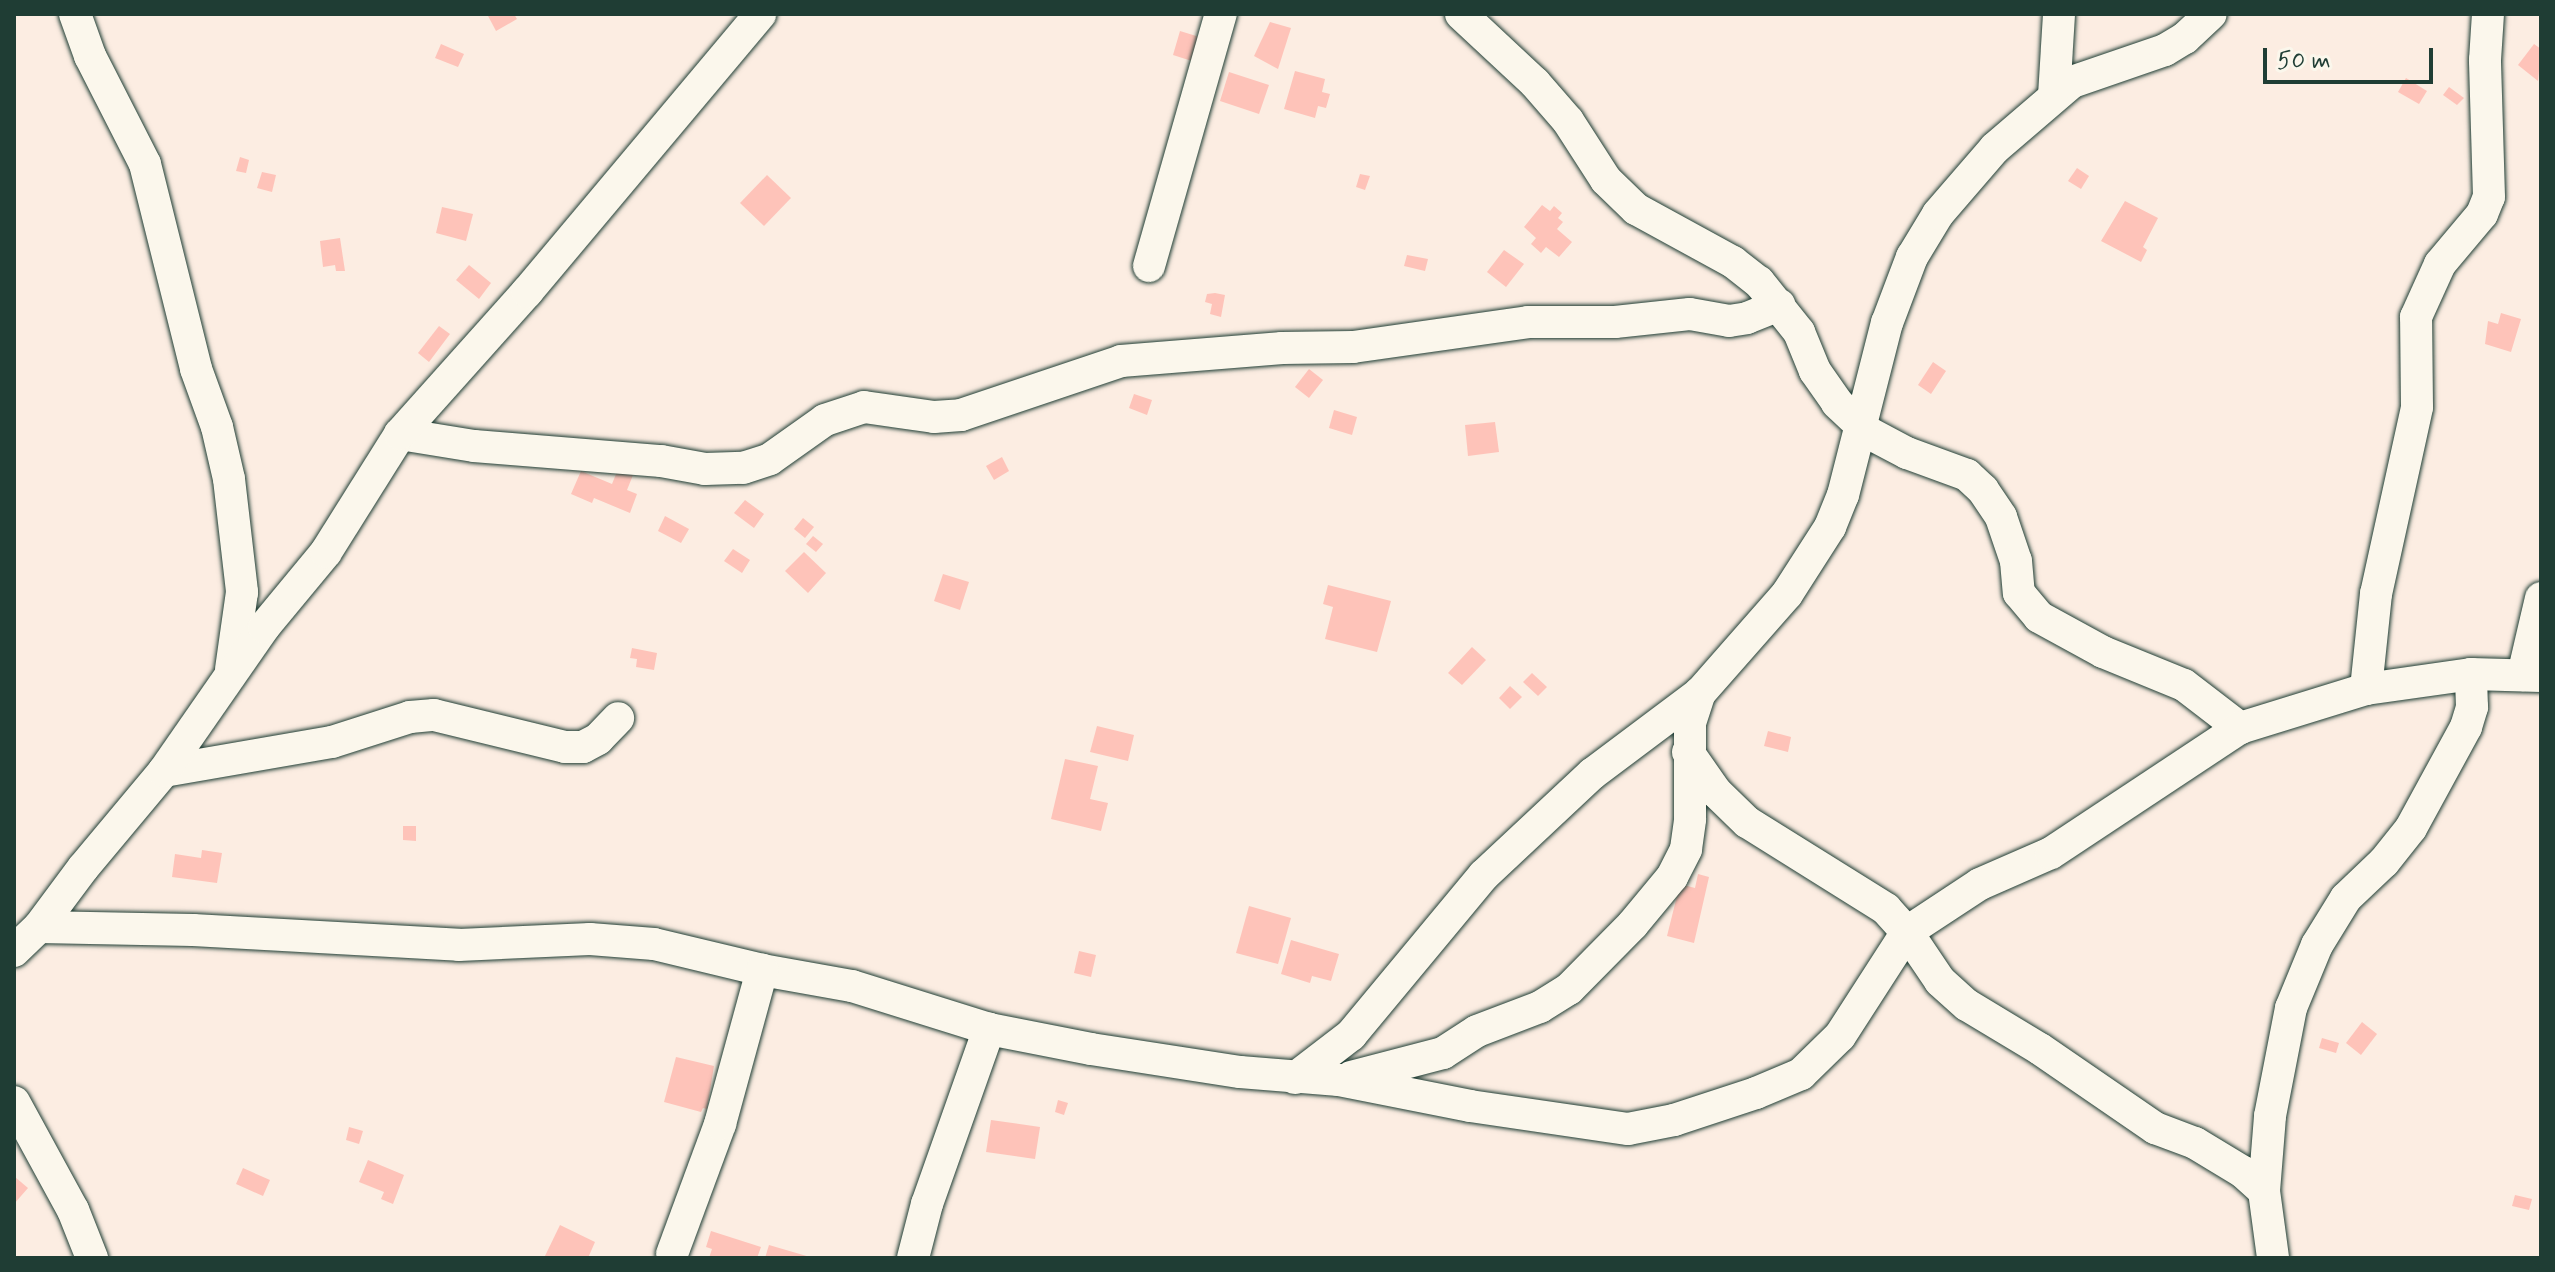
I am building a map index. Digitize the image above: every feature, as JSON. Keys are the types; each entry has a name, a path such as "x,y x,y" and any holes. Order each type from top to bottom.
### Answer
{"street":[{"path":"75,14 90,56 145,164 192,356 217,427 229,479 242,592 229,676"},
{"path":"14,951 39,927 83,868 164,771 229,676 326,552 370,487 400,434 527,292 760,14"},
{"path":"1149,266 1221,14"},
{"path":"1461,14 1535,83 1568,121 1606,180 1636,209 1733,262 1759,282 1799,332 1815,371 1837,403 1869,433 1907,453 1967,475 1983,490 2001,517 2016,561 2019,593 2039,617 2113,657 2184,685 2240,728"},
{"path":"2054,96 2059,14"},
{"path":"1295,1078 1351,1035 1484,875 1592,774 1700,693 1787,594 1813,558 1843,495 1859,422 1887,323 1912,257 1938,214 1995,148 2072,82 2104,68 2165,50 2185,38 2211,14"},
{"path":"2366,689 2376,594 2417,407 2416,317 2440,264 2482,214 2489,197 2485,60 2488,14"},
{"path":"400,434 474,446 661,461 705,469 743,468 770,459 825,420 853,410 864,407 934,417 961,415 1121,361 1282,348 1353,347 1528,322 1615,322 1690,314 1729,321 1747,318 1780,305"},
{"path":"39,927 193,930 459,945 590,939 654,944 762,970 852,986 989,1029 1091,1049 1295,1078 1339,1080 1583,1125 1628,1129 1674,1120 1756,1093 1801,1074 1840,1036 1907,932 1980,884 2051,853 2240,728 2366,689 2471,674 2532,676 2541,598"},
{"path":"2273,1258 2264,1191 2270,1116 2291,1008 2317,945 2346,898 2384,862 2411,828 2466,727 2472,707 2471,674"},
{"path":"1339,1080 1443,1053 1477,1031 1540,1007 1569,989 1633,924 1672,877 1686,849 1690,819 1690,723 1700,693"},
{"path":"164,771 332,742 410,717 434,715 565,747 583,747 598,739 618,718"},
{"path":"1688,752 1716,792 1747,822 1886,909 1907,932 1940,981 1967,1005 2040,1049 2155,1128 2195,1143 2223,1158 2264,1191"},
{"path":"672,1254 720,1124 762,970"},
{"path":"913,1258 927,1204 989,1029"},
{"path":"14,1102 73,1210 92,1258"}],"building":[{"path":"487,14 514,14 517,19 496,31"},
{"path":"1270,22 1291,28 1278,69 1254,56"},
{"path":"1180,31 1206,39 1198,63 1173,55"},
{"path":"441,44 464,54 458,67 435,58"},
{"path":"2534,44 2541,49 2538,81 2518,65"},
{"path":"1295,71 1325,79 1322,92 1330,94 1326,108 1318,106 1315,118 1284,109"},
{"path":"1229,72 1269,85 1259,114 1220,101"},
{"path":"2406,78 2427,91 2419,104 2398,92"},
{"path":"2449,87 2464,98 2457,105 2443,95"},
{"path":"240,157 249,160 246,173 236,171"},
{"path":"2077,168 2089,176 2081,189 2068,181"},
{"path":"262,172 276,175 272,192 257,188"},
{"path":"1360,174 1370,176 1365,190 1356,187"},
{"path":"767,175 791,198 764,226 740,203"},
{"path":"2125,201 2158,218 2143,247 2147,250 2141,262 2101,241"},
{"path":"1542,205 1550,211 1554,206 1562,213 1558,218 1563,222 1557,229 1572,242 1559,257 1546,247 1541,253 1531,244 1536,238 1524,227"},
{"path":"442,207 473,214 466,241 436,233"},
{"path":"340,238 345,271 336,271 335,265 323,267 320,241"},
{"path":"1504,250 1524,264 1506,287 1487,272"},
{"path":"1407,255 1428,259 1425,271 1404,266"},
{"path":"469,265 491,283 479,299 456,280"},
{"path":"1207,294 1225,295 1221,317 1210,314 1212,304 1205,302"},
{"path":"2501,313 2521,319 2511,352 2485,344 2488,321 2498,324"},
{"path":"439,326 450,334 429,362 418,353"},
{"path":"1933,362 1946,371 1931,394 1918,385"},
{"path":"1309,369 1323,380 1309,398 1295,387"},
{"path":"1134,394 1152,400 1147,415 1129,408"},
{"path":"1334,410 1357,417 1352,435 1329,428"},
{"path":"1495,422 1499,452 1468,456 1465,425"},
{"path":"1002,457 1009,471 994,480 986,466"},
{"path":"618,469 633,475 627,490 637,494 630,513 594,498 592,503 571,494 581,471 612,484"},
{"path":"745,500 764,514 754,528 734,513"},
{"path":"665,516 689,529 681,543 658,531"},
{"path":"803,518 814,527 805,538 794,529"},
{"path":"813,536 823,544 816,552 806,544"},
{"path":"733,549 750,560 742,573 724,561"},
{"path":"804,552 826,573 808,593 785,571"},
{"path":"943,574 969,582 960,610 934,601"},
{"path":"1328,585 1391,601 1377,652 1325,639 1333,607 1323,604"},
{"path":"1472,647 1486,660 1462,685 1448,673"},
{"path":"632,648 657,653 654,670 636,667 637,659 630,658"},
{"path":"1532,673 1547,687 1538,696 1523,682"},
{"path":"1510,686 1522,697 1510,709 1499,698"},
{"path":"1097,726 1134,735 1128,761 1090,752"},
{"path":"1768,731 1791,737 1788,752 1764,746"},
{"path":"1065,759 1098,766 1090,799 1108,803 1101,831 1051,819"},
{"path":"403,826 416,826 416,841 403,840"},
{"path":"202,850 222,853 217,883 172,877 175,854 201,858"},
{"path":"1698,874 1709,877 1694,943 1667,936 1680,884 1695,888"},
{"path":"1249,906 1291,918 1278,964 1236,953"},
{"path":"1291,940 1339,954 1331,981 1312,976 1310,983 1281,974"},
{"path":"1079,951 1096,955 1091,977 1074,973"},
{"path":"2362,1022 2377,1034 2361,1055 2346,1043"},
{"path":"2322,1038 2339,1043 2336,1053 2319,1048"},
{"path":"676,1057 714,1066 707,1109 703,1108 701,1112 664,1102"},
{"path":"1058,1100 1068,1103 1064,1115 1055,1112"},
{"path":"991,1120 1040,1127 1035,1159 986,1152"},
{"path":"349,1127 363,1131 359,1144 346,1140"},
{"path":"368,1160 404,1175 393,1204 381,1199 384,1192 359,1182"},
{"path":"243,1168 270,1180 263,1196 236,1184"},
{"path":"14,1179 28,1188 14,1204"},
{"path":"2515,1195 2532,1199 2529,1210 2512,1206"},
{"path":"560,1225 595,1242 588,1258 544,1258"},
{"path":"711,1231 761,1247 757,1258 709,1258 712,1249 706,1247"},
{"path":"769,1245 810,1257 810,1258 765,1258"}]}
